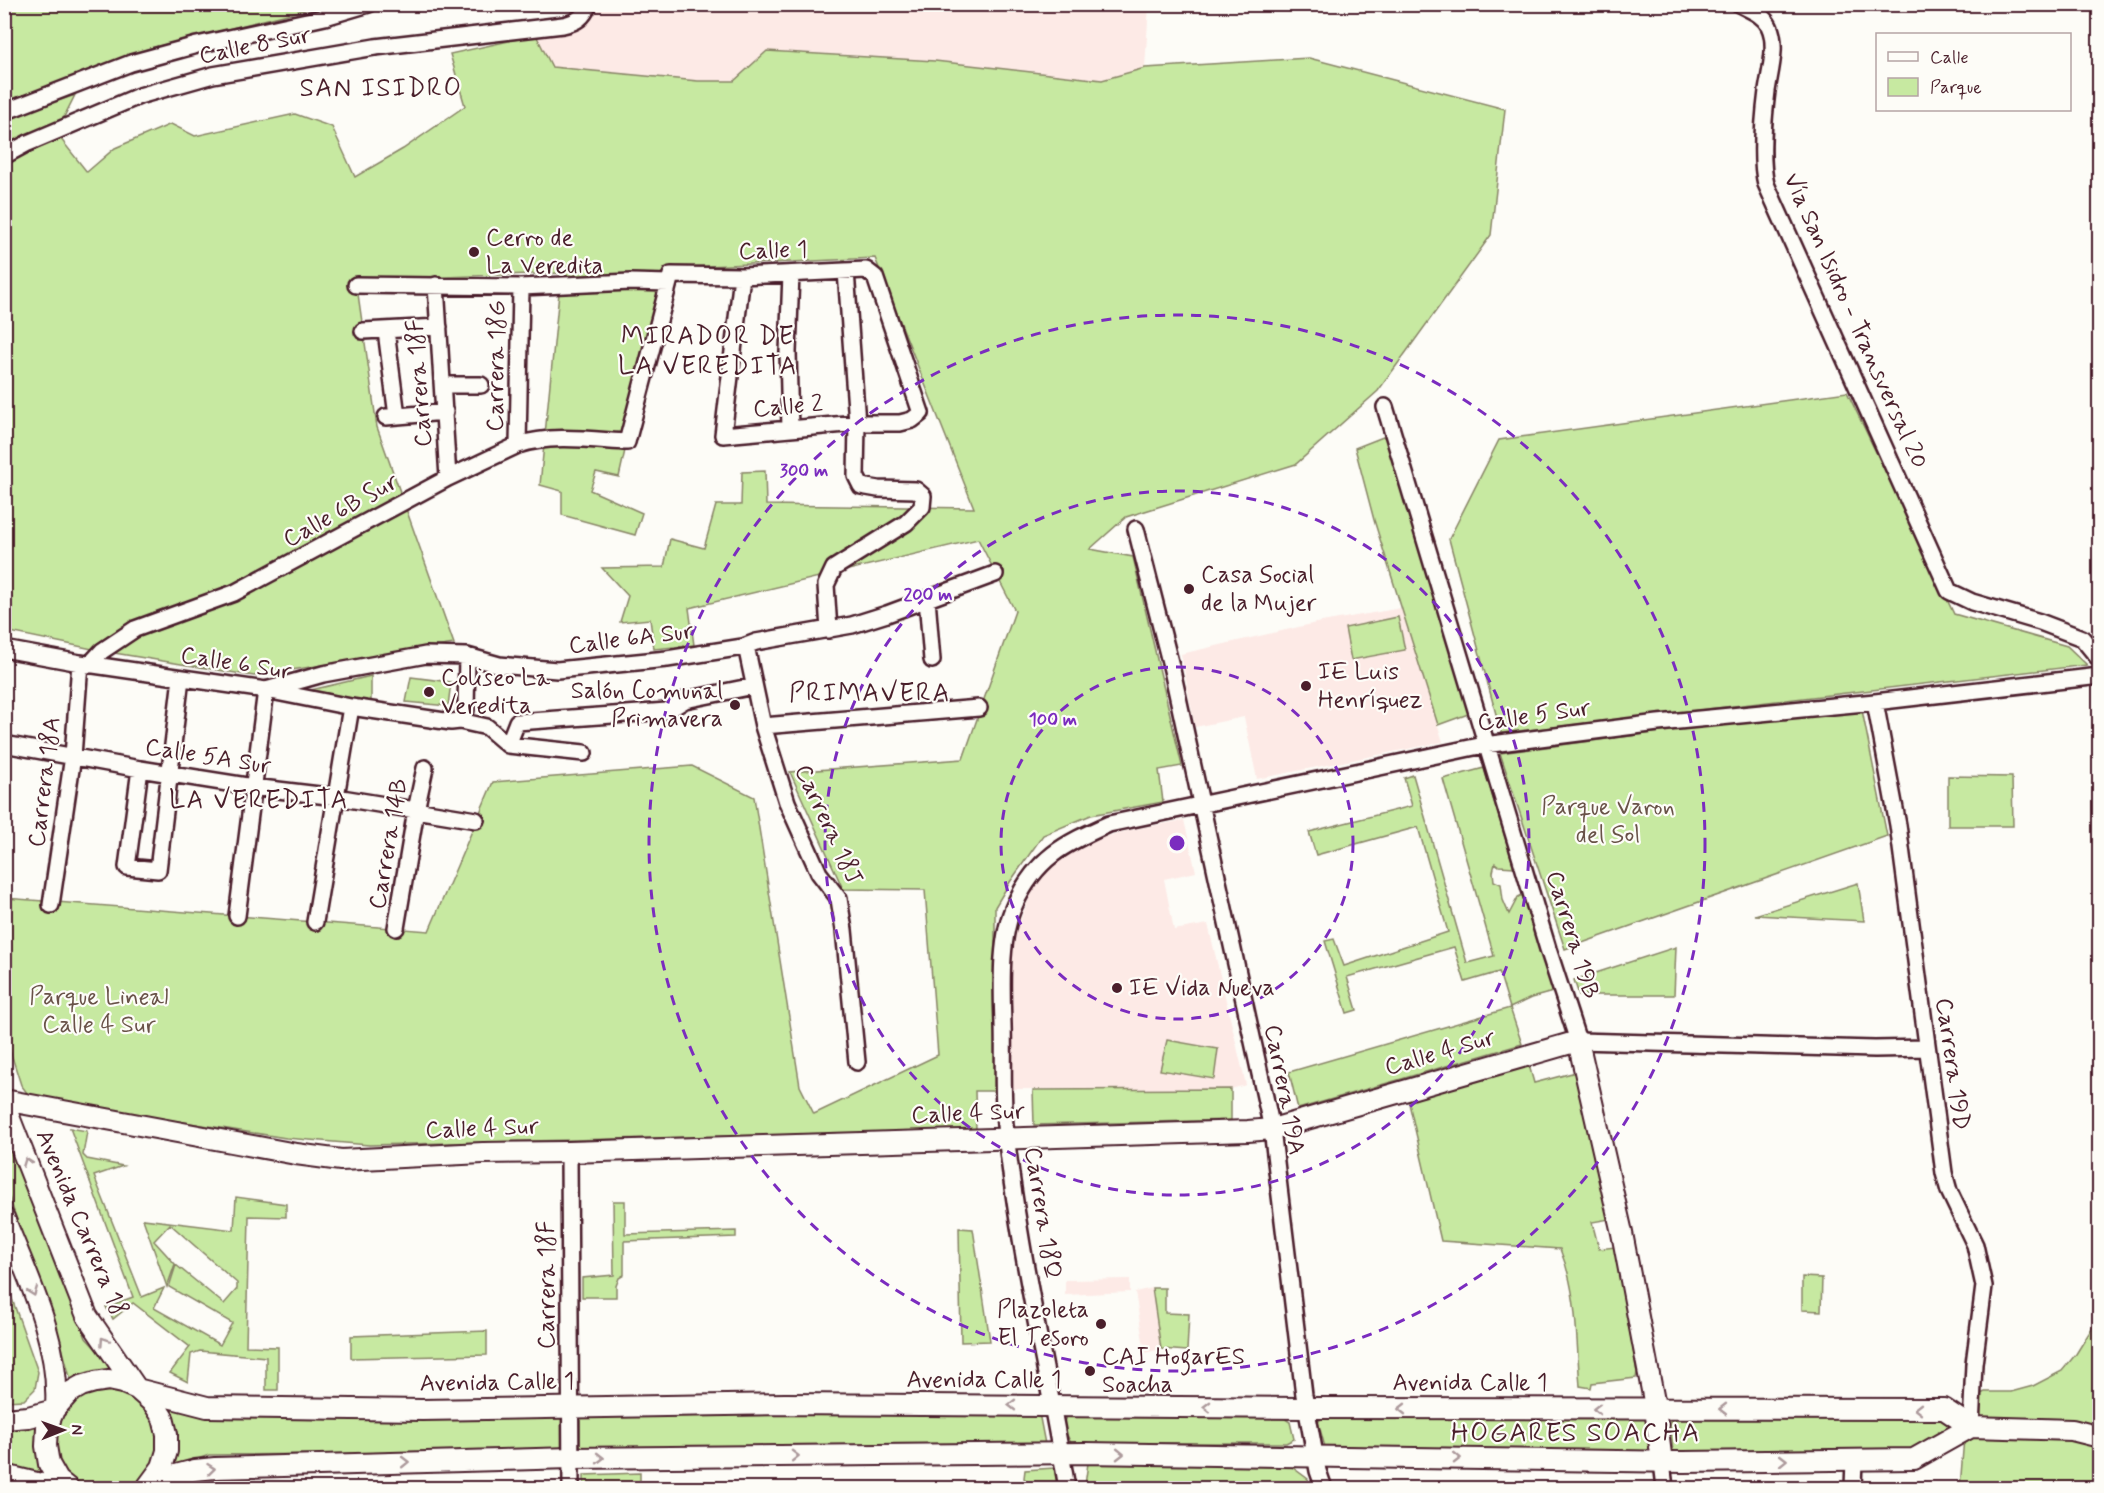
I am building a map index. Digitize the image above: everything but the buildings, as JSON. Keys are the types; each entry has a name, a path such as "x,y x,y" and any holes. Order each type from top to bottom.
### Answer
{"main road":[{"name":"Calle 4 Sur","path":"4,1100 296,1154 341,1160 483,1153 1272,1129 1578,1041"},
{"name":"Carrera 19B","path":"1578,1041 1622,1233 1655,1409 1662,1461"},
{"name":"Avenida Carrera 18","path":"4,1104 87,1316 138,1389 154,1404 163,1418 167,1434 167,1451 151,1485"},
{"path":"4,1218 42,1316 54,1358 57,1386 55,1409 47,1427 45,1446 49,1464 58,1480 68,1488"},
{"name":"Avenida Calle 1","path":"55,1409 69,1393 81,1386 109,1380 207,1407 422,1410 785,1404 1944,1409 1971,1427"},
{"path":"4,1419 28,1417 55,1409"},
{"path":"151,1485 195,1470 215,1468 571,1458 1062,1454 1315,1455 1662,1461 1914,1460 1971,1427 2072,1430 2100,1437"},
{"path":"4,1475 57,1488"}],"street":[{"path":"4,112 131,63 198,45 325,17 369,4"},
{"name":"Calle 8 Sur","path":"4,156 28,143 139,96 213,75 375,47 563,25 577,22 584,15 589,4"},
{"name":"Vía San Isidro - Transversal 20","path":"1739,4 1760,15 1768,24 1772,36 1765,106 1766,184 1949,591 1972,602 2040,622 2082,638 2100,660"},
{"name":"Calle 1","path":"357,285 521,287 866,270 875,277"},
{"path":"829,630 826,585 834,568 906,523 922,507 923,496 916,490 861,486 856,476 857,423 846,271"},
{"path":"790,429 788,352 791,274"},
{"name":"Calle 2","path":"742,276 723,435 857,423 900,423 912,420 921,413 875,277"},
{"name":"Calle 6B Sur","path":"85,664 135,629 234,593 448,478 518,445 530,441 569,439 627,442 670,279"},
{"name":"Carrera 18F","path":"436,285 448,478"},
{"name":"Carrera 18G","path":"518,445 521,287"},
{"path":"363,331 439,327"},
{"path":"386,331 391,417 445,412"},
{"path":"444,385 481,385"},
{"name":"Carrera 19B","path":"1385,407 1548,949 1578,1041"},
{"name":"Carrera 19A","path":"1136,528 1172,670 1272,1129 1306,1408 1324,1488"},
{"name":"Calle 6A Sur","path":"266,690 323,674 426,656 467,656 499,664 557,670 667,658 746,646 756,642 829,630 878,617 995,574"},
{"path":"927,599 932,660"},
{"name":"Carrera 18J","path":"746,646 763,726 787,802 819,873 839,900 857,1062"},
{"name":"Calle 6 Sur","path":"4,649 85,664 266,690 351,707 452,722 460,721 487,727 508,745"},
{"path":"460,721 466,710 467,656"},
{"name":"Carrera 18A","path":"51,905 85,664"},
{"name":"Calle 5 Sur","path":"1014,906 1030,876 1048,857 1072,840 1109,824 1488,744 1658,723 1875,702 2100,676"},
{"path":"140,769 127,867 158,870 181,678"},
{"path":"584,753 508,745 517,722 667,711 685,700 754,686"},
{"path":"237,916 266,690"},
{"name":"Carrera 19D","path":"1875,702 1898,825 1926,1048 1947,1184 1976,1245 1984,1286 1974,1364 1971,1427"},
{"path":"315,922 351,707"},
{"path":"763,726 979,708"},
{"name":"Calle 5A Sur","path":"4,744 170,774 336,797 476,820"},
{"name":"Carrera 14B","path":"396,928 425,768"},
{"name":"Carrera 18Q","path":"1014,906 1005,941 1003,1004 1005,1125 1014,1197 1067,1488"},
{"name":"Calle 4 Sur","path":"1578,1041 1875,1049 1926,1048"},
{"name":"Carrera 18F","path":"569,1152 571,1488"},
{"path":"1853,1488 1854,1459"},
{"name":"Carrera 19B","path":"1662,1461 1665,1488"}],"shaded area":[{"path":"595,4 1149,5 1145,68 1102,80 935,61 767,51 734,81 698,81 552,67 536,35 583,25 590,19"},
{"name":"IE Luis Henríquez","path":"1401,608 1443,742 1257,779 1244,717 1195,727 1181,654 1316,623"},
{"name":"IE Vida Nueva","path":"1184,820 1196,872 1164,879 1174,930 1208,924 1246,1085 1231,1089 1012,1089 1010,1039 1013,938 1037,879 1077,845 1130,830"},
{"path":"1130,1279 1130,1292 1065,1295 1065,1280"},
{"path":"1152,1288 1161,1349 1145,1353 1135,1292"}],"green space":[{"path":"5,5 324,5 147,49 83,80 5,108"},
{"name":"Parque Lineal Calle 4 Sur","path":"536,35 552,67 698,81 734,81 767,51 935,61 1102,80 1145,68 1309,58 1505,109 1491,235 1378,391 1296,464 1126,517 1090,549 1133,557 1182,766 1159,770 1163,802 1091,815 1043,835 995,907 995,1091 975,1091 976,1130 369,1145 286,1138 31,1098 21,1085 5,1035 5,898 429,931 493,782 692,766 754,797 800,1086 814,1114 938,1055 925,890 843,889 790,772 963,759 1015,611 978,539 689,608 694,645 654,649 650,619 620,622 628,596 602,568 664,567 670,539 704,548 716,505 741,505 742,472 765,471 766,505 974,508 875,258 666,268 619,477 596,472 590,490 642,513 635,535 562,515 562,491 540,485 561,273 356,280 377,427 454,644 254,676 102,651 5,631 4,120 75,95 56,133 87,172 115,148 171,124 195,136 295,114 332,127 355,177 403,149 465,106 450,54"},
{"path":"1847,392 1954,614 2067,646 2087,665 1501,733 1449,539 1499,440"},
{"path":"1388,435 1471,713 1438,725 1374,520 1355,448"},
{"path":"1398,617 1405,650 1351,660 1345,628"},
{"path":"371,676 371,702 311,690"},
{"name":"Coliseo La Veredita","path":"411,677 451,682 448,706 406,702"},
{"name":"Parque Varon del Sol","path":"1862,710 1887,836 1565,949 1500,753 1669,731"},
{"path":"1484,768 1514,867 1499,866 1495,863 1494,881 1501,884 1503,900 1509,914 1518,897 1522,895 1553,992 1531,998 1510,1008 1499,972 1465,982 1454,947 1347,977 1357,1010 1347,1013 1325,941 1334,939 1344,966 1448,932 1418,827 1316,855 1309,832 1412,806 1404,778 1413,775 1467,963 1494,956 1443,779"},
{"path":"1948,776 2012,777 2013,826 1948,826"},
{"path":"1858,883 1864,921 1755,915"},
{"path":"1676,947 1674,995 1579,995 1574,980"},
{"path":"1510,1008 1522,1044 1298,1109 1289,1072"},
{"path":"1167,1040 1218,1049 1214,1079 1160,1070"},
{"path":"1529,1065 1534,1083 1576,1072 1610,1219 1592,1222 1599,1249 1615,1247 1637,1372 1636,1378 1592,1383 1591,1388 1580,1386 1573,1299 1560,1249 1441,1241 1408,1099"},
{"path":"1231,1089 1231,1120 1034,1125 1033,1090"},
{"path":"5,1127 86,1338 116,1371 92,1373 72,1385 62,1347 5,1186"},
{"path":"70,1128 87,1131 83,1155 87,1159 123,1166 94,1176 142,1297 164,1288 154,1308 220,1345 232,1323 169,1287 176,1265 224,1304 237,1289 237,1283 170,1224 154,1241 175,1264 167,1287 143,1219 234,1230 236,1197 286,1204 286,1217 249,1216 246,1346 278,1347 278,1390 266,1390 266,1357 200,1351 191,1354 188,1382 170,1373 190,1347 133,1303 113,1319 106,1307 133,1297"},
{"path":"613,1201 625,1201 625,1234 736,1231 736,1237 624,1241 624,1275 619,1278 616,1286 616,1297 582,1297 582,1278 614,1275"},
{"path":"959,1228 973,1229 990,1341 961,1342"},
{"path":"1802,1277 1822,1278 1821,1311 1802,1310"},
{"path":"5,1279 38,1372 35,1389 24,1400 5,1401"},
{"path":"1152,1288 1165,1288 1165,1313 1189,1314 1187,1351 1161,1349"},
{"path":"2099,1317 2099,1488 1960,1488 1967,1400 1985,1392 2011,1392 2033,1386 2062,1371 2076,1354"},
{"path":"487,1331 487,1355 351,1358 351,1336"},
{"path":"110,1387 138,1398 157,1421 160,1451 146,1479 135,1488 79,1488 74,1486 55,1460 54,1429 59,1415 81,1394"},
{"path":"161,1402 555,1416 562,1419 562,1446 556,1452 209,1455 169,1469"},
{"path":"586,1411 1032,1414 1040,1418 1045,1444 1033,1448 896,1444 587,1450 580,1445 580,1418"},
{"path":"1068,1414 1282,1417 1290,1422 1294,1439 1286,1443 1071,1443 1062,1425"},
{"path":"1326,1414 1641,1416 1646,1419 1649,1450 1646,1453 1332,1449 1325,1447 1318,1422"},
{"path":"44,1415 47,1480 5,1469 4,1423"},
{"path":"1669,1417 1952,1417 1953,1423 1942,1434 1908,1450 1673,1451"},
{"path":"1088,1463 1289,1465 1308,1479 1311,1488 1293,1488 1292,1484 1085,1485"},
{"path":"1054,1468 1058,1488 1031,1488 1024,1478 1025,1470"},
{"path":"640,1473 640,1488 584,1488 584,1475"}],"place":[{"name":"Cerro de La Veredita","path":"474,252"},
{"name":"Casa Social de la Mujer","path":"1189,589"},
{"name":"IE Luis Henríquez","path":"1306,686"},
{"name":"Coliseo La Veredita","path":"429,692"},
{"name":"Salón Comunal Primavera","path":"735,705"},
{"name":"IE Vida Nueva","path":"1117,988"},
{"name":"Plazoleta El Tesoro","path":"1101,1324"},
{"name":"CAI HogarES Soacha","path":"1090,1371"}],"district":[{"name":"SAN ISIDRO","path":"381,89"},
{"name":"MIRADOR DE LA VEREDITA","path":"708,352"},
{"name":"PRIMAVERA","path":"870,694"},
{"name":"LA VEREDITA","path":"259,801"},
{"name":"HOGARES SOACHA","path":"1576,1433"}]}
